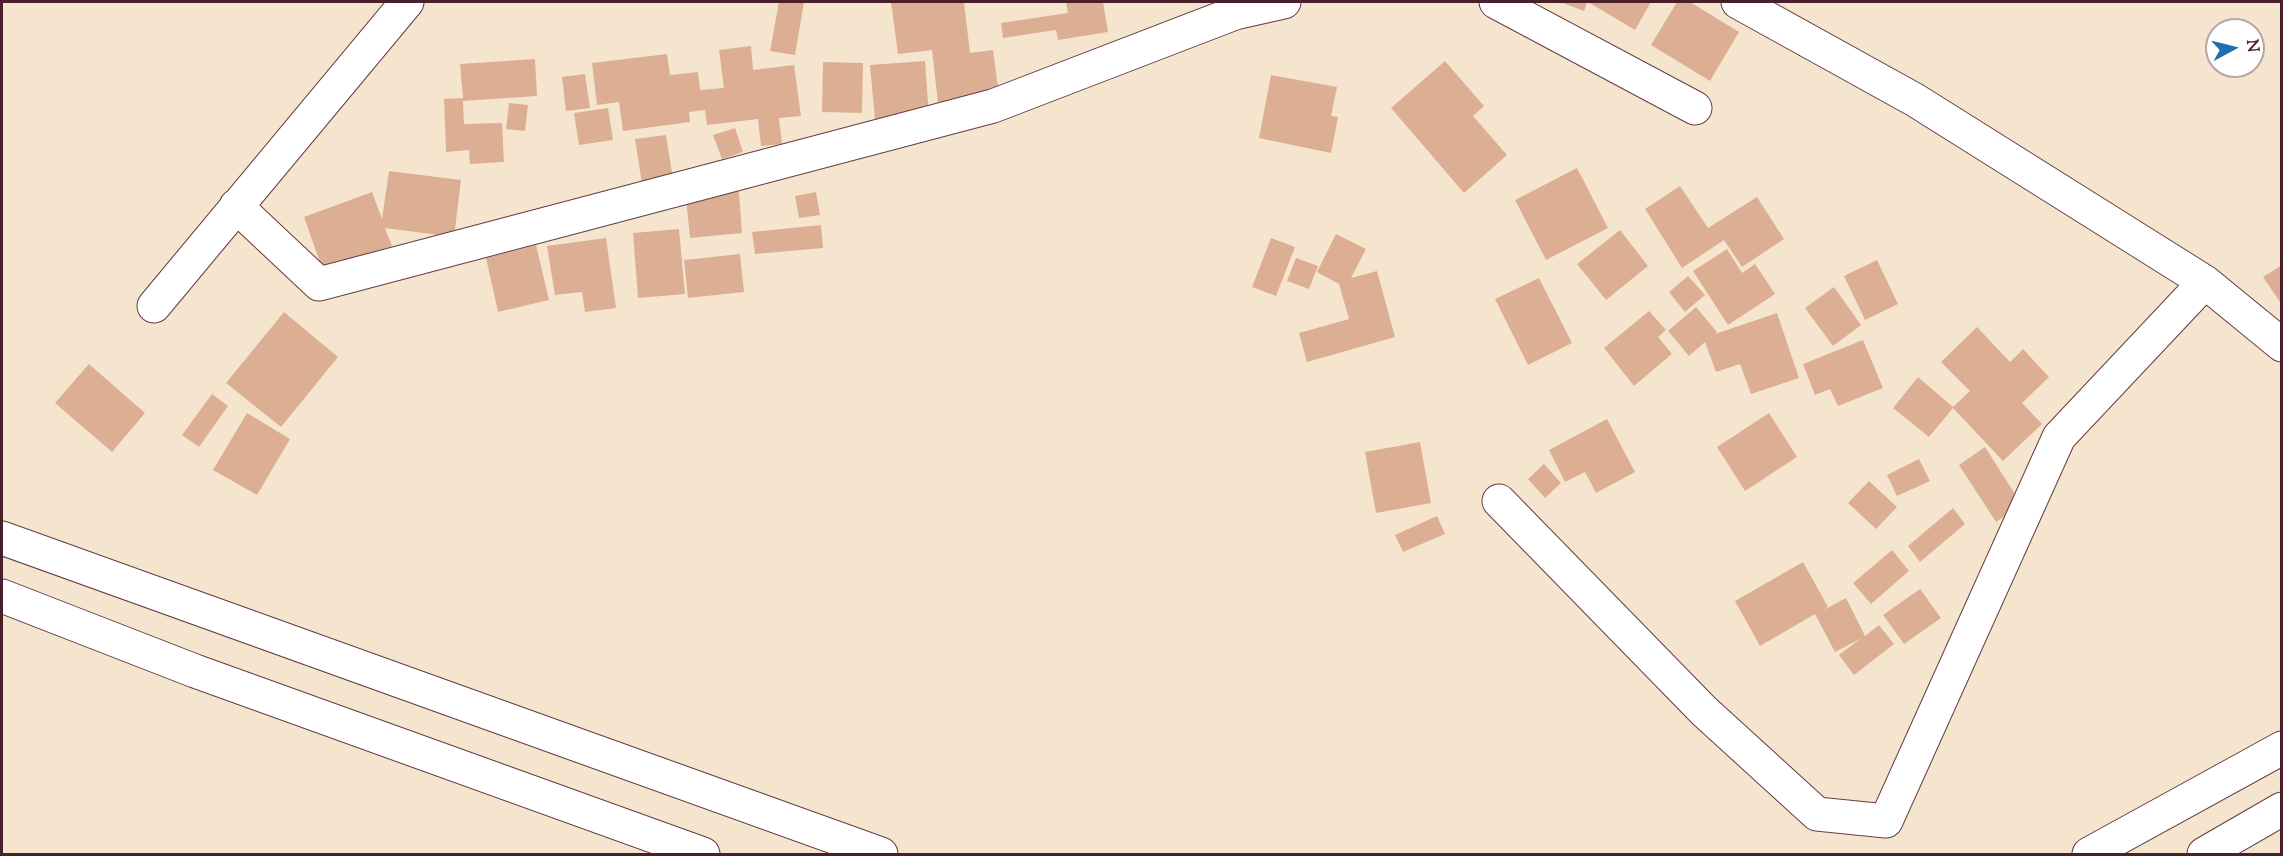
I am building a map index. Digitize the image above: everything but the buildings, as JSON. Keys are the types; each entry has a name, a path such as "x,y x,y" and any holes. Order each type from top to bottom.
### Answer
{"main road":[{"path":"154,306 407,2"},
{"path":"236,206 319,284 993,106 1235,14 1284,2"},
{"path":"1496,2 1695,108"},
{"path":"1738,2 1915,100 2205,282 2282,345"},
{"path":"1499,501 1704,711 1817,814 1886,821 2059,437 2205,282"},
{"path":"2,538 881,855"},
{"path":"2,596 195,671 703,855"},
{"path":"2089,855 2282,748"},
{"path":"2204,855 2282,809"}]}
